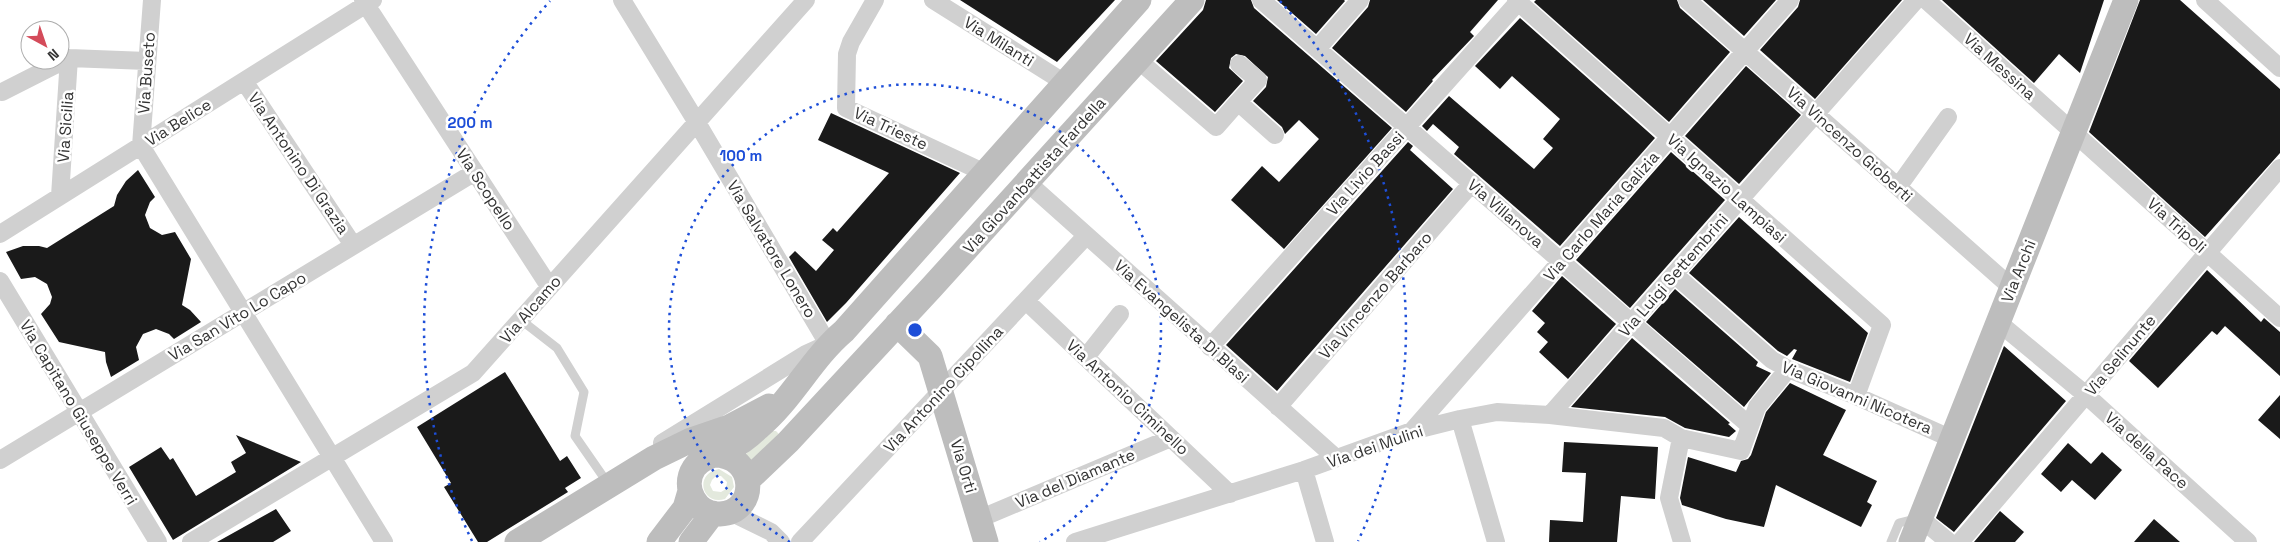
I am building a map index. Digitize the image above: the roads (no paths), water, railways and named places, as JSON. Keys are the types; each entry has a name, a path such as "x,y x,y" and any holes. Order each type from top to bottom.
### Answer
{"main road":[{"path":"659,542 685,508 694,469 710,457 748,437 793,391 836,338 1140,0"},
{"name":"Via Giovanbattista Fardella","path":"748,480 788,442 898,324 1028,183 1192,0"},
{"name":"Via Archi","path":"1911,542 2126,0"},
{"name":"Via Orti","path":"898,324 930,356 983,530"},
{"path":"517,542 650,461 691,440 729,427 764,410 793,391"},
{"path":"650,461 722,455 742,466 748,480 746,496 731,515 691,542"},
{"path":"650,461 673,463 680,469 698,505 731,515"}],"street":[{"name":"Via Buseto","path":"141,146 152,0"},
{"name":"Via Salvatore Lonero","path":"622,0 696,121 836,338"},
{"name":"Via Alcamo","path":"191,542 472,373 806,0"},
{"name":"Via Trieste","path":"876,0 851,42 847,54 846,108 985,173"},
{"name":"Via Milanti","path":"933,0 1065,83"},
{"name":"Via Villanova","path":"1261,0 1750,426"},
{"path":"1317,49 1360,0"},
{"name":"Via Vincenzo Gioberti","path":"1688,0 2012,288"},
{"name":"Via Carlo Maria Galizia","path":"1412,431 1790,0"},
{"name":"Via Luigi Settembrini","path":"1550,415 1916,0"},
{"name":"Via Messina","path":"1926,0 2074,132"},
{"path":"2205,0 2280,68"},
{"name":"Via Livio Bassi","path":"1210,346 1518,1"},
{"name":"Via Ignazio Lampiasi","path":"1518,1 1882,325 1856,396"},
{"name":"Via Belice","path":"0,234 366,6"},
{"name":"Via Scopello","path":"366,6 549,286"},
{"path":"70,58 147,61"},
{"path":"1138,60 1216,127 1258,80 1239,64"},
{"path":"2,92 45,70"},
{"name":"Via Sicilia","path":"60,196 68,70"},
{"name":"Via Antonino Di Grazia","path":"244,81 353,245"},
{"path":"1238,102 1275,135"},
{"path":"1898,187 1948,117"},
{"name":"Via Tripoli","path":"2074,132 2280,318"},
{"path":"141,146 384,542"},
{"name":"Via Selinunte","path":"1960,542 2280,168"},
{"name":"Via San Vito Lo Capo","path":"0,460 475,172"},
{"name":"Via Evangelista Di Blasi","path":"1028,183 1336,458"},
{"name":"Via Vincenzo Barbaro","path":"1278,407 1472,183"},
{"name":"Via Antonino Cipollina","path":"800,542 1086,236"},
{"name":"Via Giovanni Nicotera","path":"1674,274 1772,360 1788,369 1952,438"},
{"name":"Via Capitano Giuseppe Verri","path":"0,281 158,542"},
{"name":"Via Antonio Ciminello","path":"1026,301 1230,494"},
{"path":"1086,357 1120,314"},
{"name":"Via della Pace","path":"1998,322 2086,395 2248,542"},
{"path":"650,461 655,447 806,354 836,338"},
{"path":"1750,426 1757,407 1788,369"},
{"path":"1441,398 1454,420 1496,542"},
{"name":"Via dei Mulini","path":"1075,542 1304,470 1412,431 1454,420 1497,412 1550,415 1664,428 1681,438 1741,451 1750,426"},
{"name":"Via del Diamante","path":"983,530 1171,438"},
{"path":"1681,438 1669,498 1682,542"},
{"path":"1304,470 1325,542"},
{"path":"731,515 771,532 781,542"},
{"path":"1920,518 1949,542"}],"lane":[{"path":"521,320 557,348 584,392 575,436 610,485"},
{"path":"1892,542 1899,523 1920,518"}]}
